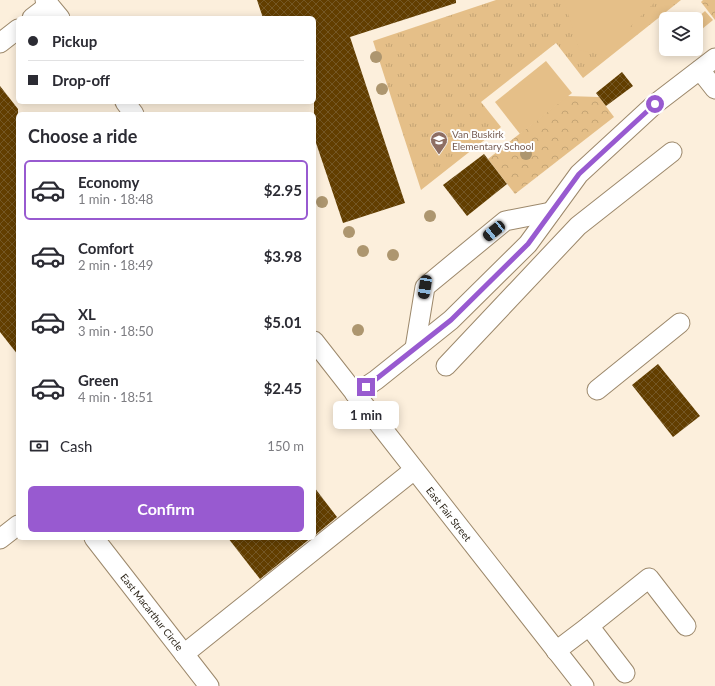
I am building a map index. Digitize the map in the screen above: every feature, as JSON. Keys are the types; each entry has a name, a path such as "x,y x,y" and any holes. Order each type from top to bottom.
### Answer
{"street":[{"path":"36,16 51,8"},
{"path":"0,43 16,31"},
{"path":"355,394 376,380 451,320 522,249 579,174 655,104 715,58"},
{"path":"700,70 715,89"},
{"path":"446,366 578,226 672,152"},
{"path":"415,348 425,287 505,222 551,212"},
{"path":"597,390 680,323"},
{"name":"East Fair Street","path":"316,345 584,686"},
{"path":"184,654 414,470"},
{"path":"0,540 16,527"},
{"name":"East Macarthur Circle","path":"96,540 209,686"},
{"path":"556,651 649,578 686,626"},
{"path":"589,626 625,673"}],"green space":[{"path":"496,0 681,0 666,12 659,12 659,18 583,78 556,43 481,102 501,127 421,190 373,41"},
{"path":"564,0 657,0 602,55 579,50"},
{"path":"703,0 715,0 715,20 701,2"},
{"path":"705,11 713,20 703,28 703,13"},
{"path":"546,61 572,93 520,134 495,102"},
{"path":"567,96 599,97 614,117 515,194 488,159"}],"building":[{"path":"257,0 456,0 456,3 350,37 405,203 343,223 316,143 316,112 314,112 314,104 316,104 316,16 262,16"},
{"path":"622,72 633,86 606,106 596,93"},
{"path":"0,86 18,109 18,112 16,112 16,352 0,332"},
{"path":"484,154 507,184 467,216 443,185"},
{"path":"658,364 700,416 673,437 632,385"},
{"path":"316,490 337,517 316,534"},
{"path":"230,540 309,540 260,579"}],"place":[{"name":"Van Buskirk Elementary School","path":"439,155"}],"route":[{"path":"366,387 451,320 528,244 579,174 655,104"}]}
